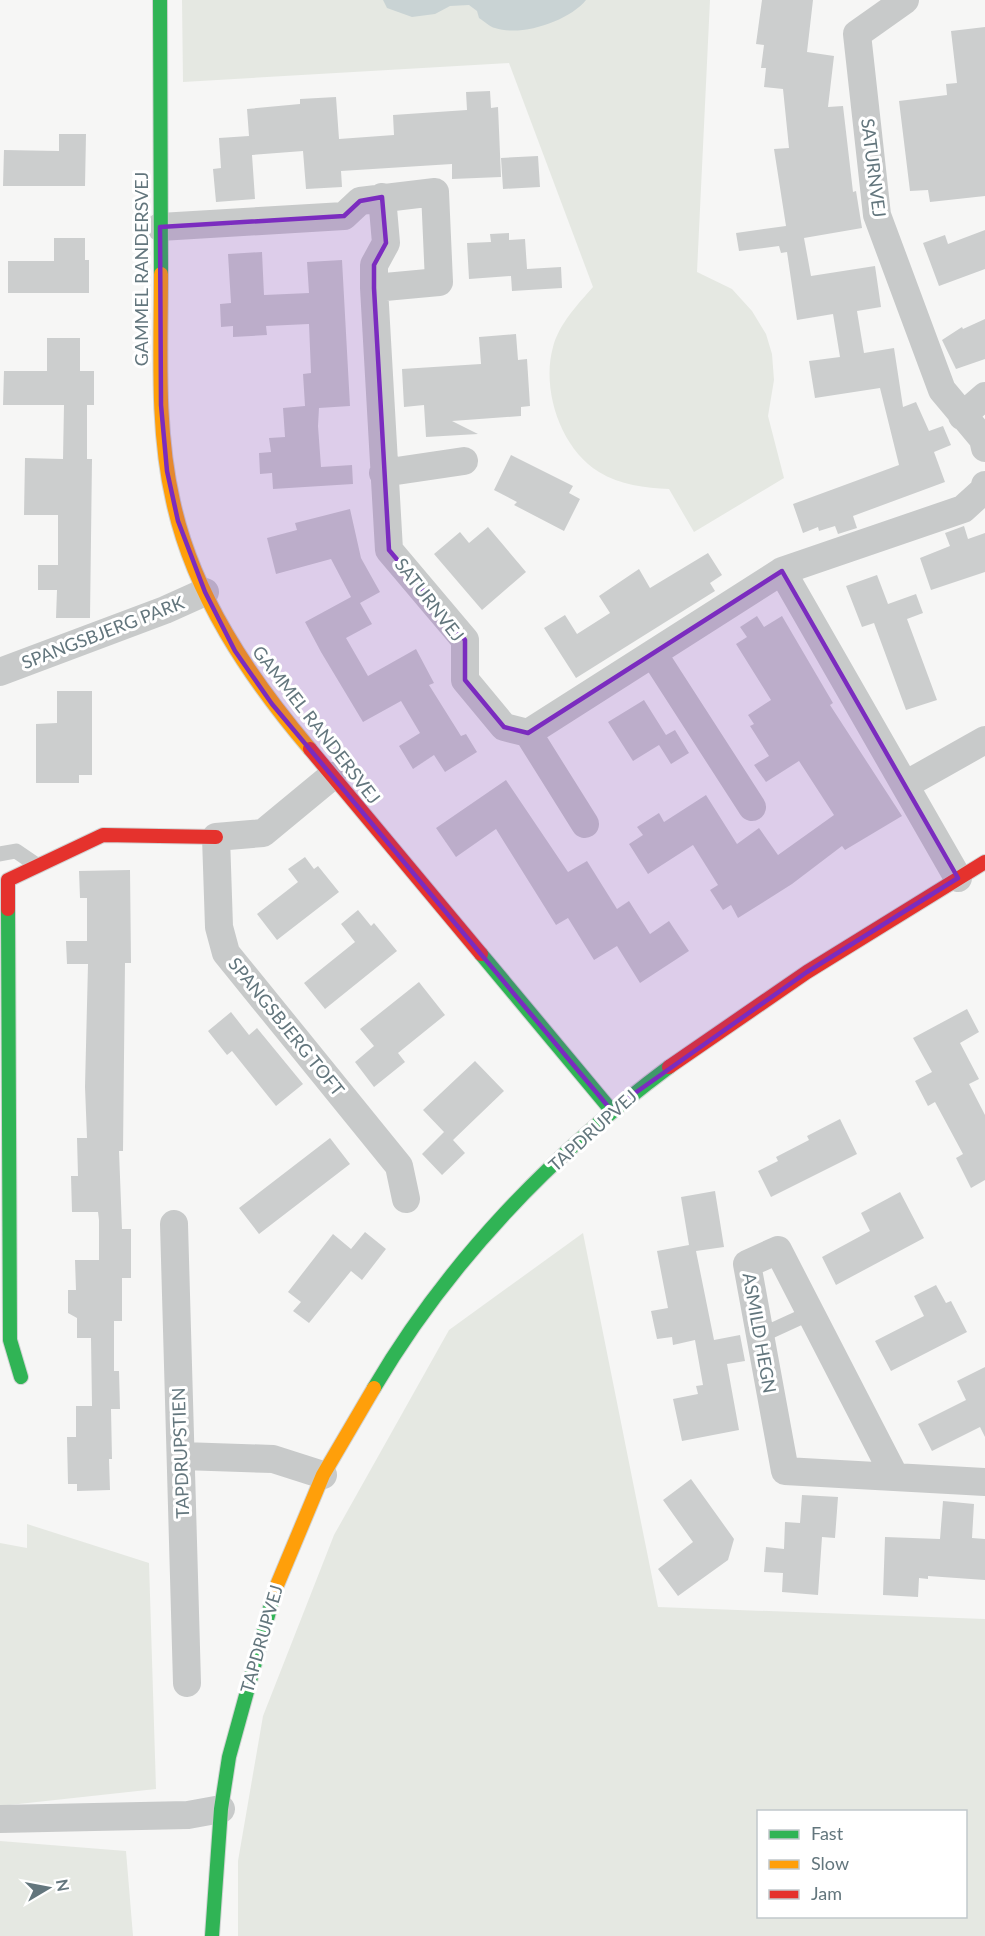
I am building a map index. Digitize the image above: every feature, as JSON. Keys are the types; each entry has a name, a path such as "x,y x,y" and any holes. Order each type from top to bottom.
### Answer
{"street":[{"name":"GAMMEL RANDERSVEJ","path":"160,0 161,405 167,471 178,521 205,592 235,651 272,704 611,1110"},
{"name":"SATURNVEJ","path":"905,0 857,34 877,215 942,390 983,439 985,448"},
{"path":"160,227 344,216 360,201 435,192 439,282 374,288"},
{"name":"SATURNVEJ","path":"382,197 386,243 374,266 374,288 389,550 465,640 465,680 504,727 528,734"},
{"path":"962,416 985,396"},
{"path":"383,473 464,461"},
{"path":"585,824 528,734 782,571 963,509 984,490 985,486"},
{"path":"782,571 958,878"},
{"name":"SPANGSBJERG PARK","path":"0,672 165,610 205,592"},
{"path":"654,655 752,807"},
{"path":"905,785 985,740"},
{"path":"21,1377 10,1340 8,880 103,835 216,837 263,833 332,776"},
{"name":"SPANGSBJERG TOFT","path":"216,837 219,927 226,953 399,1166 406,1199"},
{"name":"TAPDRUPVEJ","path":"212,1936 221,1809 229,1757 271,1599 323,1475 399,1345 489,1228 611,1110 718,1031 807,972 985,862"},
{"name":"TAPDRUPSTIEN","path":"174,1224 188,1683"},
{"name":"ASMILD HEGN","path":"894,1475 777,1251 747,1264 785,1471 894,1475 985,1482"},
{"path":"182,1456 273,1459 323,1475"},
{"path":"0,1819 188,1815 221,1809"}],"lane":[{"path":"0,854 16,851 38,866"},
{"path":"760,1336 810,1313"}],"highlighted area":[{"path":"382,197 386,243 374,265 374,288 389,550 465,640 465,680 504,727 528,733 782,571 958,878 807,972 611,1110 272,704 235,651 205,592 178,521 167,471 161,405 160,227 344,216 360,201"}],"shaded area":[{"path":"182,0 710,0 697,272 732,289 752,311 766,334 772,354 774,380 768,416 784,478 694,532 669,489 642,487 615,480 599,472 574,449 557,417 552,399 550,364 553,347 560,330 593,287 509,63 183,82"},
{"path":"383,0 586,0 568,14 544,25 531,29 506,30 495,28 479,18 477,11 469,5 450,6 435,14 412,17 387,8"},
{"path":"583,1233 658,1607 985,1619 985,1936 238,1936 238,1861 263,1716 334,1535 449,1330"},
{"path":"27,1524 149,1563 156,1789 0,1806 0,1543 27,1548"},
{"path":"0,1841 126,1851 133,1936 0,1936"}],"building":[{"path":"762,0 813,0 807,52 834,56 828,107 843,106 853,192 856,191 862,228 804,238 811,276 875,266 881,307 857,311 864,353 894,348 903,407 916,402 929,431 943,426 951,445 934,452 945,482 853,516 857,528 838,534 835,526 819,531 818,527 803,533 793,504 899,465 880,388 815,398 809,361 840,357 833,314 797,320 787,252 781,253 779,246 739,251 736,233 786,226 774,149 789,148 783,89 764,87 766,68 761,68 764,45 756,44"},
{"path":"985,27 985,196 930,202 928,190 910,191 899,101 947,95 946,84 957,83 951,31"},
{"path":"490,91 491,108 498,107 501,177 452,179 452,164 341,171 342,187 306,189 303,151 252,155 255,199 216,202 213,169 221,168 219,138 249,136 247,109 300,104 300,99 336,97 339,139 394,135 393,115 467,110 466,92"},
{"path":"59,134 86,134 85,186 3,186 4,150 59,151"},
{"path":"538,156 540,187 503,189 501,158"},
{"path":"985,230 985,269 939,286 923,243 945,235 948,244"},
{"path":"509,233 509,240 525,239 527,269 561,267 562,288 512,291 511,276 469,279 467,243 491,242 490,234"},
{"path":"54,238 85,238 85,260 89,260 89,293 8,293 8,261 54,261"},
{"path":"262,252 264,295 309,293 307,262 342,260 350,406 319,408 318,426 321,467 352,465 353,484 273,489 272,473 260,474 259,453 271,452 269,438 285,437 283,408 305,406 303,374 311,373 309,324 266,326 267,335 233,337 233,326 221,327 220,304 231,303 228,254"},
{"path":"985,319 985,359 956,369 942,340 962,327 963,329"},
{"path":"516,334 518,360 527,359 530,406 521,407 521,416 452,421 478,434 426,437 424,405 404,407 402,369 481,364 479,337"},
{"path":"47,338 80,338 80,371 94,371 94,405 87,405 87,459 92,459 90,618 56,618 57,590 38,590 38,565 58,565 58,515 24,515 25,458 63,459 64,405 3,405 4,371 47,371"},
{"path":"511,455 573,486 569,493 580,499 564,531 514,505 517,502 494,490"},
{"path":"350,509 361,558 380,592 360,603 372,624 346,638 368,676 416,649 434,683 429,685 461,736 466,734 477,752 445,772 434,755 413,769 399,746 420,733 401,701 363,722 321,652 305,622 351,597 331,559 276,574 267,538 297,530 295,523"},
{"path":"964,526 968,539 985,533 985,572 931,590 920,558 950,546 945,533"},
{"path":"488,527 526,572 482,610 434,554 460,532 469,543"},
{"path":"708,553 722,575 710,583 715,591 576,678 544,628 565,615 577,634 610,613 599,596 639,569 650,588"},
{"path":"877,575 888,604 916,594 923,613 907,619 937,700 906,710 874,623 862,627 846,586"},
{"path":"757,616 764,627 782,616 833,703 830,705 902,816 845,850 842,846 792,884 738,918 731,905 723,910 710,890 718,885 693,845 648,874 629,844 643,835 637,827 659,813 664,822 706,795 737,844 759,828 778,855 834,815 799,761 766,782 754,765 769,756 750,726 754,724 748,715 771,700 736,644 747,637 740,627"},
{"path":"57,691 92,691 92,775 79,775 79,783 36,783 36,724 57,723"},
{"path":"644,700 666,735 675,730 689,753 671,764 659,745 633,761 608,722"},
{"path":"506,780 568,872 587,861 617,909 629,901 650,934 669,921 689,951 640,983 617,946 594,960 568,918 556,925 496,829 456,857 436,828"},
{"path":"305,857 314,869 318,866 339,892 277,940 257,914 298,882 288,869"},
{"path":"130,870 131,963 125,963 123,1151 119,1151 122,1229 131,1229 131,1278 122,1278 122,1321 114,1321 114,1371 119,1371 120,1409 111,1409 110,1490 77,1491 77,1484 68,1484 67,1437 76,1437 76,1406 92,1406 91,1338 77,1338 77,1318 68,1313 68,1290 76,1290 75,1260 99,1260 99,1220 98,1212 72,1212 71,1176 78,1176 77,1138 87,1138 85,1087 88,964 67,964 66,941 87,941 87,898 80,898 79,871"},
{"path":"358,910 371,926 374,923 397,951 325,1009 304,983 355,942 341,924"},
{"path":"419,982 445,1015 398,1053 405,1062 374,1087 355,1062 374,1046 360,1029"},
{"path":"967,1009 979,1032 960,1043 979,1079 969,1084 985,1115 985,1180 971,1188 956,1158 963,1154 935,1102 928,1106 915,1081 932,1072 913,1038"},
{"path":"231,1012 249,1035 257,1028 303,1084 276,1106 232,1051 227,1055 208,1031"},
{"path":"475,1061 504,1091 453,1140 465,1153 442,1175 422,1154 444,1132 423,1110"},
{"path":"840,1119 857,1154 771,1197 758,1171 778,1161 776,1157 809,1140 807,1136"},
{"path":"330,1138 350,1164 259,1234 239,1208"},
{"path":"715,1191 724,1247 696,1251 714,1340 740,1335 745,1361 727,1364 739,1430 682,1441 673,1399 698,1394 696,1386 703,1385 695,1340 673,1345 672,1337 657,1339 651,1311 668,1308 657,1251 689,1245 681,1197"},
{"path":"900,1192 924,1238 836,1285 822,1257 870,1231 861,1213"},
{"path":"365,1232 386,1249 362,1280 351,1271 309,1323 293,1311 301,1302 288,1292 333,1234 351,1249"},
{"path":"936,1285 946,1303 951,1301 967,1332 891,1371 875,1341 924,1316 914,1296"},
{"path":"985,1367 985,1437 980,1427 932,1451 918,1424 966,1400 957,1381"},
{"path":"691,1479 734,1539 728,1560 678,1596 658,1569 693,1542 663,1500"},
{"path":"802,1495 838,1497 835,1538 822,1537 818,1595 782,1592 783,1573 764,1572 766,1547 784,1549 785,1522 800,1523"},
{"path":"943,1501 974,1504 972,1538 985,1539 985,1580 928,1576 928,1579 919,1578 918,1597 883,1595 885,1537 940,1539"}],"traffic: fast":[{"path":"160,0 161,274"},
{"path":"8,909 10,1340 21,1377"},
{"path":"481,954 611,1110"},
{"path":"374,1388 435,1297 505,1213 584,1136 669,1067"},
{"path":"212,1936 221,1809 229,1757 275,1590"}],"traffic: slow":[{"path":"161,274 161,388 164,445 173,501 182,535 194,569 226,633 266,693 310,749"},
{"path":"275,1590 323,1475 374,1388"}],"traffic: jam":[{"path":"310,749 481,954"},
{"path":"8,909 8,880 103,835 216,837"},
{"path":"669,1067 807,972 985,862"}]}
